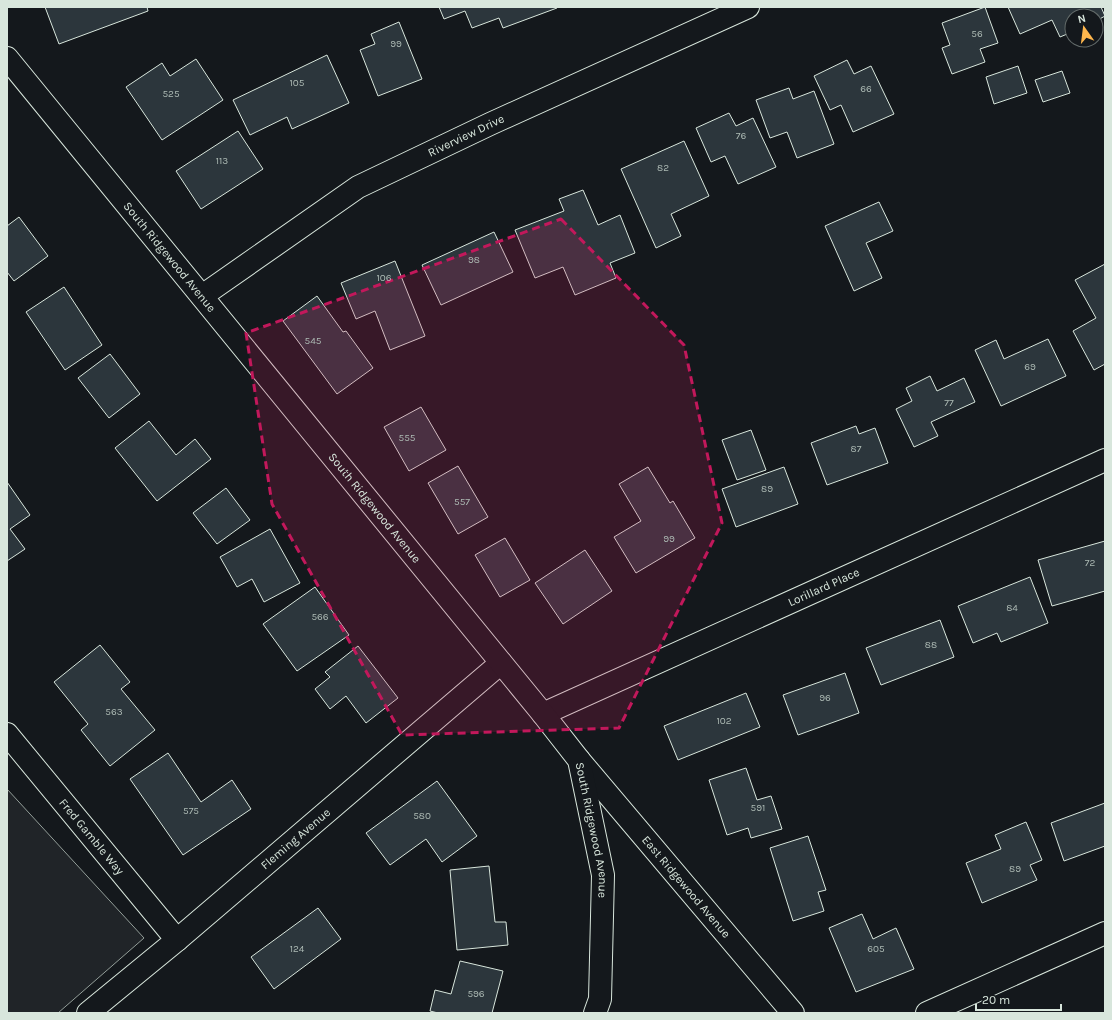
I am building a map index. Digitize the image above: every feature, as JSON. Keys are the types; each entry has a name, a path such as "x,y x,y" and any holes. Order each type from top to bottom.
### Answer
{"street":[{"name":"Riverview Drive","path":"202,296 358,187 490,124 748,7"},
{"name":"South Ridgewood Avenue","path":"7,58 579,760 603,875 600,999 595,1013"},
{"name":"Lorillard Place","path":"543,714 1105,460"},
{"name":"Fleming Avenue","path":"88,1013 176,940 501,663"},
{"name":"Fred Gamble Way","path":"7,734 176,940"},
{"name":"East Ridgewood Avenue","path":"579,760 793,1013"},
{"path":"927,1013 1105,933"}],"highlighted area":[{"path":"561,219 684,345 722,523 619,728 402,735 272,504 246,333"}],"shaded area":[{"path":"7,789 144,938 58,1013 7,1013"}],"building":[{"path":"45,7 147,7 148,11 59,44"},
{"path":"439,7 557,8 503,28 499,18 472,28 465,11 444,19"},
{"path":"985,7 998,43 980,49 985,62 952,74 942,48 950,45 942,23"},
{"path":"1008,7 1101,8 1064,8 1064,35 1060,37 1052,20 1020,34"},
{"path":"399,22 422,79 378,96 360,50 375,44 371,34"},
{"path":"327,55 349,103 292,129 287,117 250,135 233,100"},
{"path":"196,59 223,100 162,140 126,87 162,63 170,76"},
{"path":"847,60 854,74 871,66 894,114 853,132 841,105 830,110 814,76"},
{"path":"1018,66 1027,93 994,104 986,77"},
{"path":"1062,71 1070,93 1043,102 1035,80"},
{"path":"789,88 793,99 814,91 834,144 797,158 787,132 770,138 756,100"},
{"path":"729,113 736,126 753,118 776,167 738,184 725,156 711,162 696,128"},
{"path":"238,131 263,169 201,209 176,171"},
{"path":"684,141 709,196 671,214 681,236 656,248 621,169"},
{"path":"583,190 598,225 620,215 635,253 610,263 616,278 575,295 563,267 535,278 515,230 564,211 559,199"},
{"path":"879,202 893,231 866,243 882,278 854,291 825,226"},
{"path":"19,217 48,256 14,281 7,272 7,226"},
{"path":"494,232 513,272 441,305 422,265"},
{"path":"395,261 425,336 390,350 375,311 356,319 341,283"},
{"path":"1105,264 1105,364 1094,370 1073,331 1096,318 1075,280"},
{"path":"64,287 102,345 65,370 26,312"},
{"path":"317,296 343,332 346,331 373,368 337,394 283,321"},
{"path":"1048,339 1066,376 1001,406 975,350 996,340 1004,359"},
{"path":"110,354 140,394 109,418 78,378"},
{"path":"930,376 937,391 964,378 975,402 931,422 938,436 914,447 896,409 912,401 906,388"},
{"path":"421,407 446,450 409,471 384,427"},
{"path":"149,421 176,455 195,439 211,459 157,501 115,448"},
{"path":"856,426 859,434 875,428 888,463 827,485 811,443"},
{"path":"751,430 766,470 737,480 722,440"},
{"path":"458,466 488,517 458,534 428,483"},
{"path":"648,467 670,503 673,501 695,538 636,573 614,537 641,521 619,484"},
{"path":"784,467 798,504 736,527 722,489"},
{"path":"7,482 30,515 10,529 25,549 7,561"},
{"path":"226,488 250,520 217,544 193,513"},
{"path":"270,529 300,583 264,602 252,579 237,587 220,557"},
{"path":"505,538 530,580 500,597 475,555"},
{"path":"1105,541 1105,591 1052,606 1038,560"},
{"path":"585,550 612,591 563,624 535,583"},
{"path":"1030,577 1048,623 1001,642 997,633 973,643 958,606"},
{"path":"315,587 349,635 297,671 263,624"},
{"path":"940,620 954,657 881,685 866,648"},
{"path":"100,645 130,682 121,689 155,730 110,766 81,730 88,724 54,682"},
{"path":"358,646 398,698 366,723 346,696 330,709 315,689 330,677 325,672"},
{"path":"845,673 859,713 798,735 783,695"},
{"path":"746,693 760,727 678,760 664,726"},
{"path":"168,753 201,802 232,780 251,809 183,855 130,779"},
{"path":"746,768 757,800 771,796 782,829 751,838 748,828 727,835 709,780"},
{"path":"437,781 477,836 442,862 426,839 390,865 366,833"},
{"path":"1105,803 1105,846 1064,861 1051,823"},
{"path":"1026,822 1042,860 1030,865 1037,880 982,903 966,863 1001,849 995,835"},
{"path":"808,836 826,890 818,892 824,911 793,921 770,848"},
{"path":"489,866 495,922 506,922 508,945 457,950 450,870"},
{"path":"318,908 341,939 274,989 251,957"},
{"path":"862,914 873,939 896,928 914,969 856,992 829,928"},
{"path":"460,961 503,971 492,1013 438,1013 430,1011 435,990 451,994"}]}
